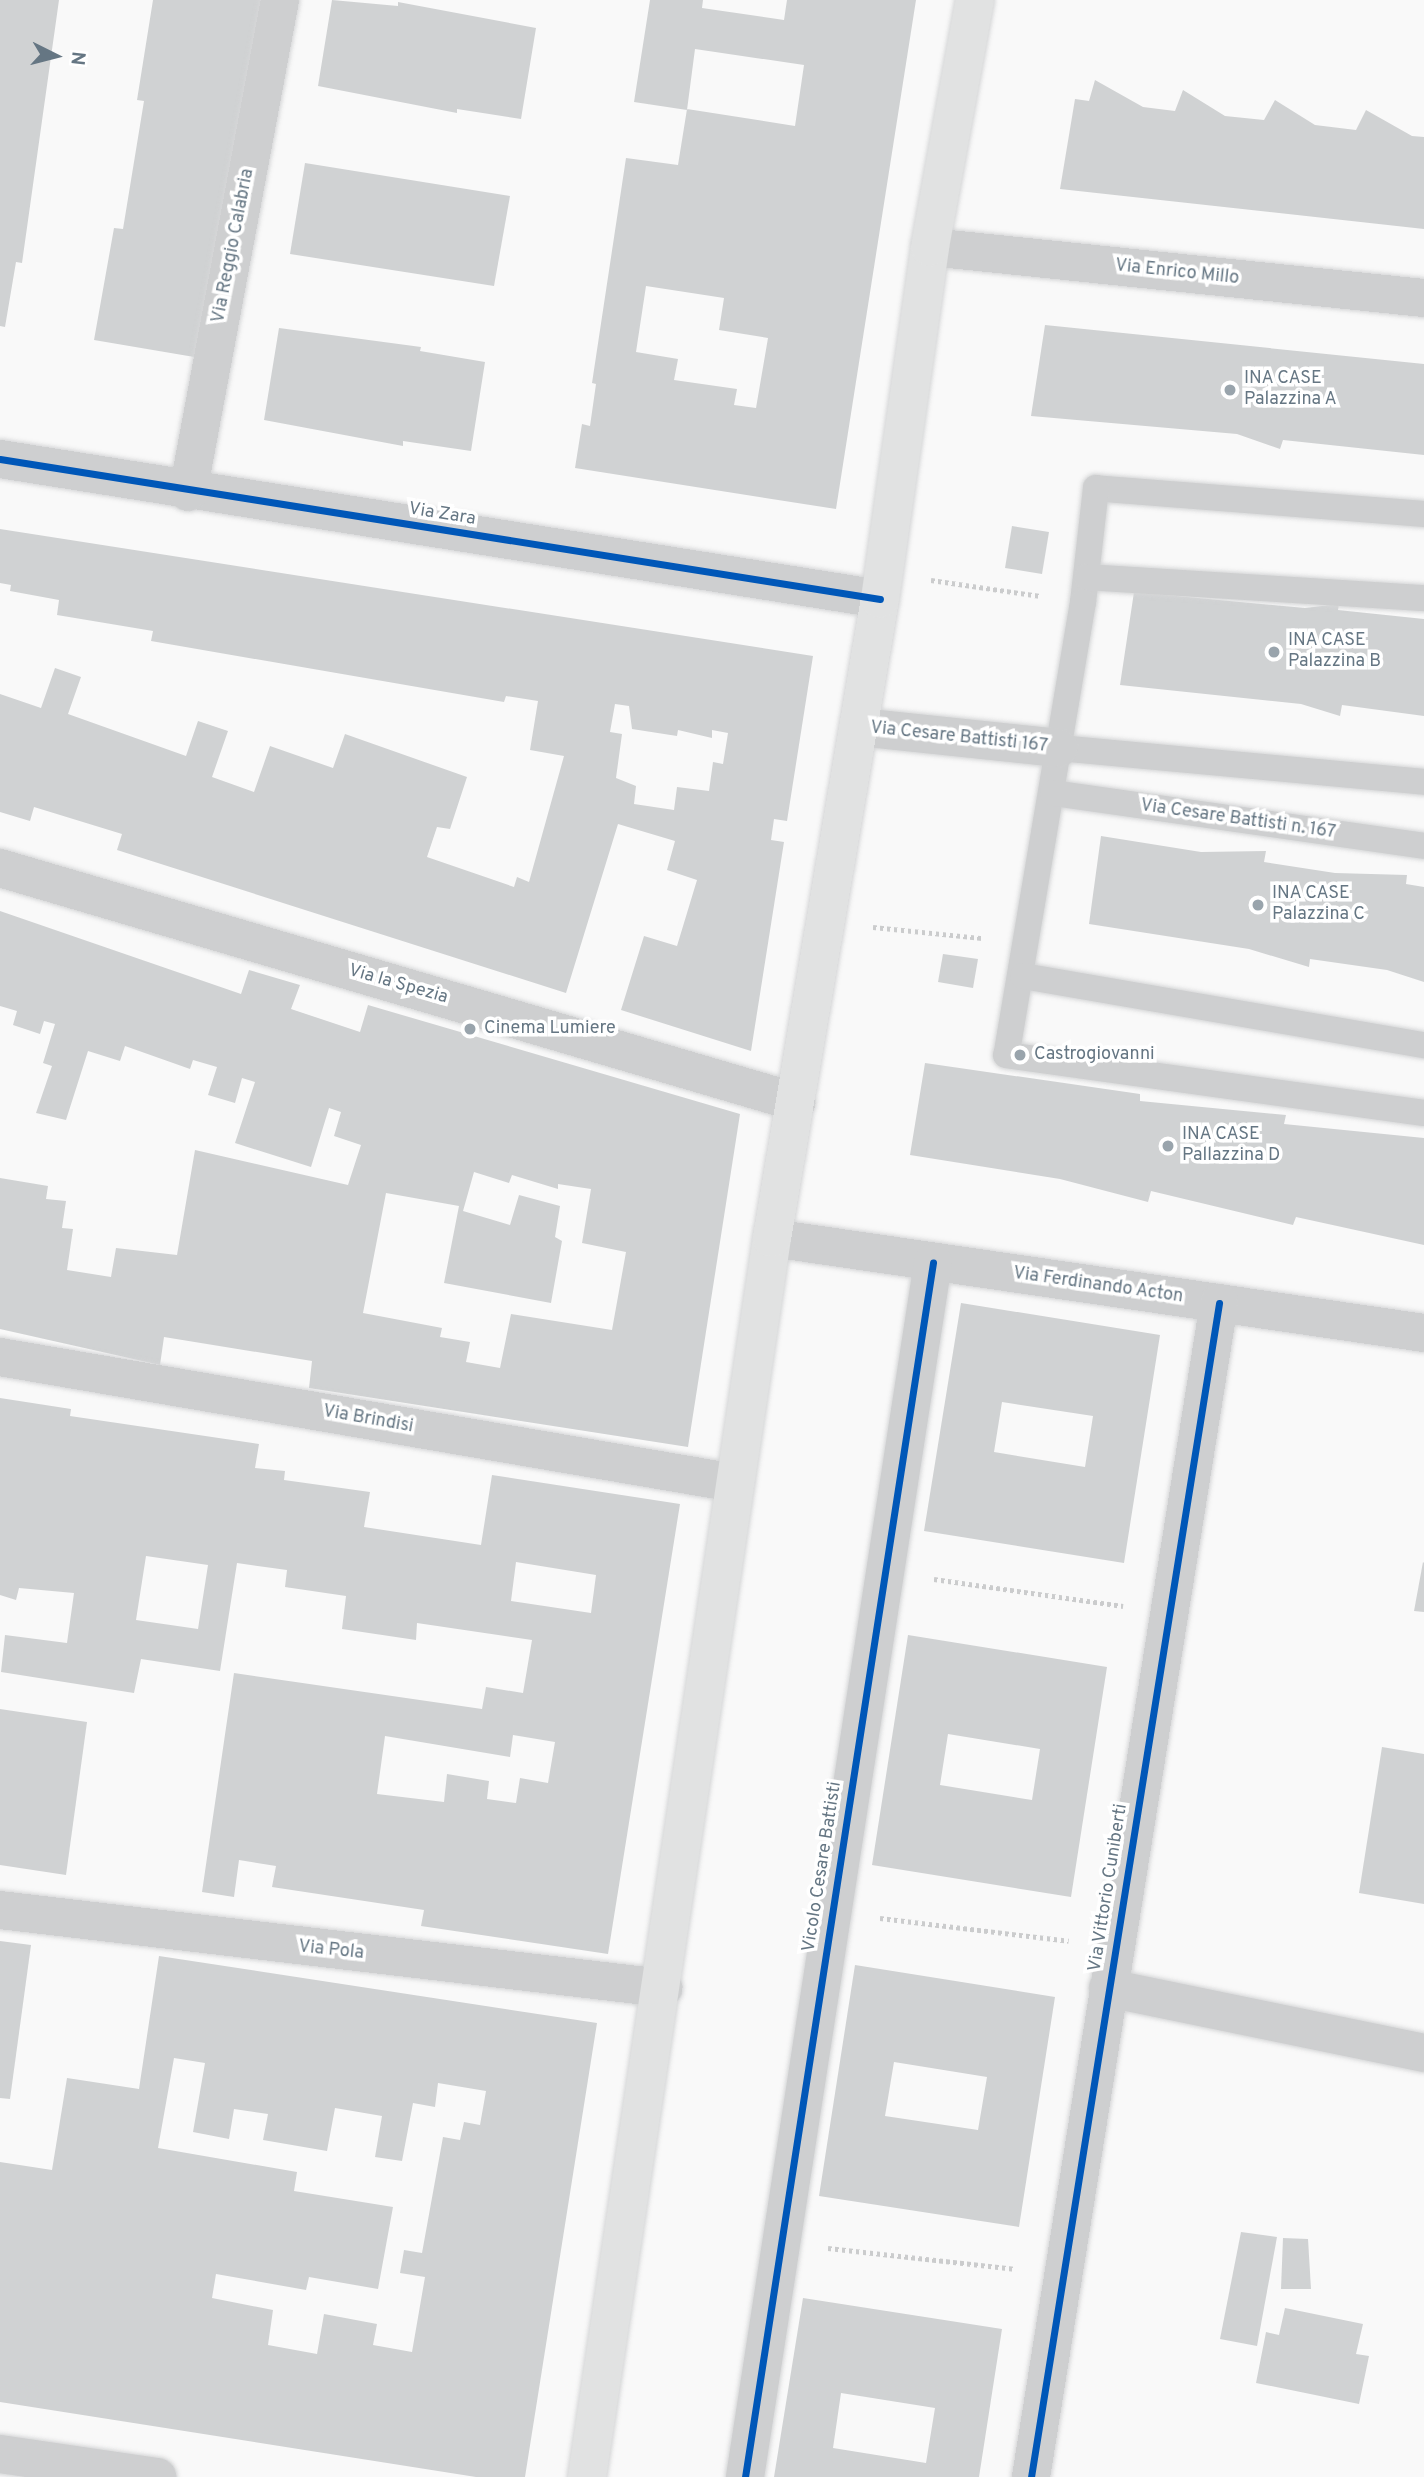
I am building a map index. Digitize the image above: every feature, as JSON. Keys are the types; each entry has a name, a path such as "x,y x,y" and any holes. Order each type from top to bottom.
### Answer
{"main road":[{"path":"587,2477 663,1988 772,1238 882,586 930,247 975,0"}],"street":[{"name":"Via Reggio Calabria","path":"188,492 280,0"},
{"name":"Via Enrico Millo","path":"930,247 1424,298"},
{"name":"Via Zara","path":"0,459 188,492 882,586"},
{"name":"Via Cesare Battisti 167","path":"859,727 1059,748"},
{"name":"Via la Spezia","path":"0,868 796,1102"},
{"name":"Via Ferdinando Acton","path":"772,1238 1424,1333"},
{"name":"Vicolo Cesare Battisti","path":"745,2477 933,1262"},
{"name":"Via Vittorio Cuniberti","path":"1031,2477 1219,1303"},
{"name":"Via Brindisi","path":"0,1357 735,1483"},
{"name":"Via Pola","path":"0,1910 663,1988"},
{"name":"Via Vittorio Cuniberti","path":"1108,1989 1424,2053"},
{"path":"0,2454 157,2477"}],"lane":[{"path":"1424,514 1096,488 1085,589 1053,793 1023,976 1006,1055 1424,1113"},
{"path":"1085,589 1424,598"},
{"path":"1059,748 1424,782"},
{"name":"Via Cesare Battisti n. 167","path":"1053,793 1424,846"},
{"path":"1023,976 1424,1045"}],"path":[{"path":"882,586 1085,589"},
{"path":"826,922 1028,943"},
{"path":"885,1572 1168,1612"},
{"path":"832,1912 1115,1947"},
{"path":"781,2243 1063,2275"}],"building":[{"path":"0,0 59,0 22,263 16,262 5,327 0,326"},
{"path":"153,0 267,0 206,359 94,340 114,228 123,229 144,101 137,100"},
{"path":"332,0 398,6 398,2 536,28 521,119 457,109 457,113 318,86"},
{"path":"650,0 703,0 702,8 784,20 787,0 916,0 836,509 575,468 582,424 590,426 596,384 592,383 626,158 678,165 687,110 634,102","holes":["695,49 804,65 795,126 687,109","646,286 724,298 719,330 768,338 756,408 734,405 737,389 674,380 678,359 636,352"]},
{"path":"1095,80 1143,107 1175,111 1183,90 1225,116 1264,120 1275,100 1315,125 1356,130 1366,110 1412,136 1424,137 1424,229 1060,189 1075,99 1089,101"},
{"path":"305,163 510,196 494,286 290,254"},
{"name":"INA CASE Palazzina A","path":"1045,325 1424,364 1424,455 1283,440 1280,449 1237,434 1031,416"},
{"path":"279,328 421,347 420,351 485,362 471,451 403,441 403,446 264,420"},
{"path":"1012,526 1049,532 1042,574 1005,568"},
{"path":"0,529 813,656 787,821 774,819 771,840 784,842 751,1051 621,1010 644,936 677,946 697,880 667,870 675,841 618,824 566,993 117,850 122,834 34,807 30,821 0,812 0,694 41,708 55,668 81,677 68,714 186,756 198,721 228,731 212,777 254,792 270,746 333,768 345,734 467,777 450,829 437,827 427,857 514,887 517,877 529,882 564,756 530,750 538,701 506,696 504,702 151,641 153,631 57,615 59,600 10,591 11,585 0,583","holes":["615,704 629,706 632,729 677,736 678,730 712,738 712,730 728,733 723,764 713,762 709,791 677,787 674,810 634,804 636,786 616,778 622,734 610,732"]},
{"name":"INA CASE Palazzina B","path":"1134,592 1305,608 1339,604 1338,610 1424,619 1424,716 1342,705 1340,716 1301,704 1120,685"},
{"name":"INA CASE Palazzina C","path":"1101,836 1201,852 1266,851 1264,862 1335,873 1407,875 1406,884 1424,887 1424,982 1387,970 1310,959 1309,967 1249,949 1089,924"},
{"path":"0,911 241,994 249,970 300,985 291,1009 360,1032 368,1005 740,1114 688,1447 309,1388 312,1361 164,1337 160,1365 0,1329 0,1178 48,1186 46,1199 66,1201 62,1228 73,1229 67,1270 111,1277 116,1248 177,1255 195,1150 348,1185 361,1145 334,1136 341,1112 329,1108 311,1167 235,1143 255,1082 242,1078 235,1103 208,1095 217,1067 193,1060 190,1069 125,1046 120,1061 88,1051 66,1120 36,1113 52,1066 43,1063 55,1024 44,1021 40,1034 13,1025 17,1011 0,1006","holes":["474,1172 509,1183 512,1175 558,1189 558,1184 591,1189 582,1243 626,1252 612,1330 511,1314 500,1368 466,1362 470,1342 440,1337 442,1328 363,1313 386,1193 459,1206 444,1283 551,1303 562,1241 555,1237 560,1206 519,1195 510,1225 463,1211"]},
{"path":"943,954 978,959 973,988 938,982"},
{"name":"INA CASE Pallazzina D","path":"925,1063 1140,1094 1140,1101 1286,1115 1284,1124 1424,1138 1424,1245 1296,1217 1293,1225 1151,1191 1148,1202 1060,1179 910,1155"},
{"path":"961,1303 1160,1335 1124,1563 924,1531","holes":["1002,1402 1093,1416 1085,1467 994,1452"]},
{"path":"0,1398 71,1409 70,1416 259,1444 255,1468 285,1471 284,1480 370,1492 364,1527 481,1545 492,1475 680,1504 608,1954 421,1926 424,1910 272,1887 276,1866 239,1860 234,1897 202,1892 234,1673 482,1709 486,1687 523,1693 532,1640 417,1623 416,1640 342,1629 346,1596 285,1587 287,1570 237,1563 220,1671 141,1659 134,1693 1,1672 5,1635 67,1643 74,1593 19,1588 16,1600 0,1595","holes":["146,1556 208,1565 198,1629 136,1620","516,1562 596,1575 591,1613 511,1601","513,1735 555,1742 548,1783 520,1778 516,1803 487,1799 489,1781 447,1774 444,1802 377,1794 385,1736 510,1757"]},
{"path":"1424,1563 1424,1612 1414,1611"},
{"path":"908,1635 1107,1667 1071,1897 872,1865","holes":["948,1734 1040,1749 1032,1800 940,1785"]},
{"path":"0,1709 87,1722 66,1875 0,1865"},
{"path":"1382,1747 1424,1754 1424,1904 1359,1893"},
{"path":"0,1941 31,1945 10,2099 0,2098"},
{"path":"159,1956 597,2023 525,2477 476,2477 0,2402 0,2162 52,2170 67,2078 139,2089","holes":["174,2058 205,2063 193,2132 229,2139 234,2109 268,2114 263,2140 327,2151 335,2108 382,2116 375,2157 402,2161 413,2103 435,2107 438,2083 486,2091 480,2125 464,2122 460,2140 443,2137 422,2253 404,2250 400,2273 425,2277 412,2352 373,2345 377,2324 324,2314 317,2354 268,2345 273,2310 212,2298 216,2274 306,2290 309,2277 378,2289 393,2207 294,2191 297,2172 158,2148"]},
{"path":"855,1965 1055,1997 1019,2227 819,2196","holes":["894,2062 987,2077 978,2130 885,2116"]},
{"path":"1241,2232 1277,2237 1257,2346 1220,2339"},
{"path":"1283,2238 1308,2239 1311,2289 1281,2289"},
{"path":"803,2298 1002,2329 979,2477 774,2477","holes":["841,2393 935,2408 926,2463 833,2448"]},
{"path":"1285,2308 1363,2324 1356,2354 1369,2356 1359,2404 1256,2383 1266,2332 1279,2335"}],"cycle path":[{"path":"0,459 880,599"},
{"path":"745,2477 933,1262"},
{"path":"1031,2477 1219,1303"}],"place":[{"name":"INA CASE Palazzina A","path":"1230,390"},
{"name":"INA CASE Palazzina B","path":"1274,652"},
{"name":"INA CASE Palazzina C","path":"1258,905"},
{"name":"Cinema Lumiere","path":"470,1029"},
{"name":"Castrogiovanni","path":"1020,1055"},
{"name":"INA CASE Pallazzina D","path":"1168,1146"}]}
